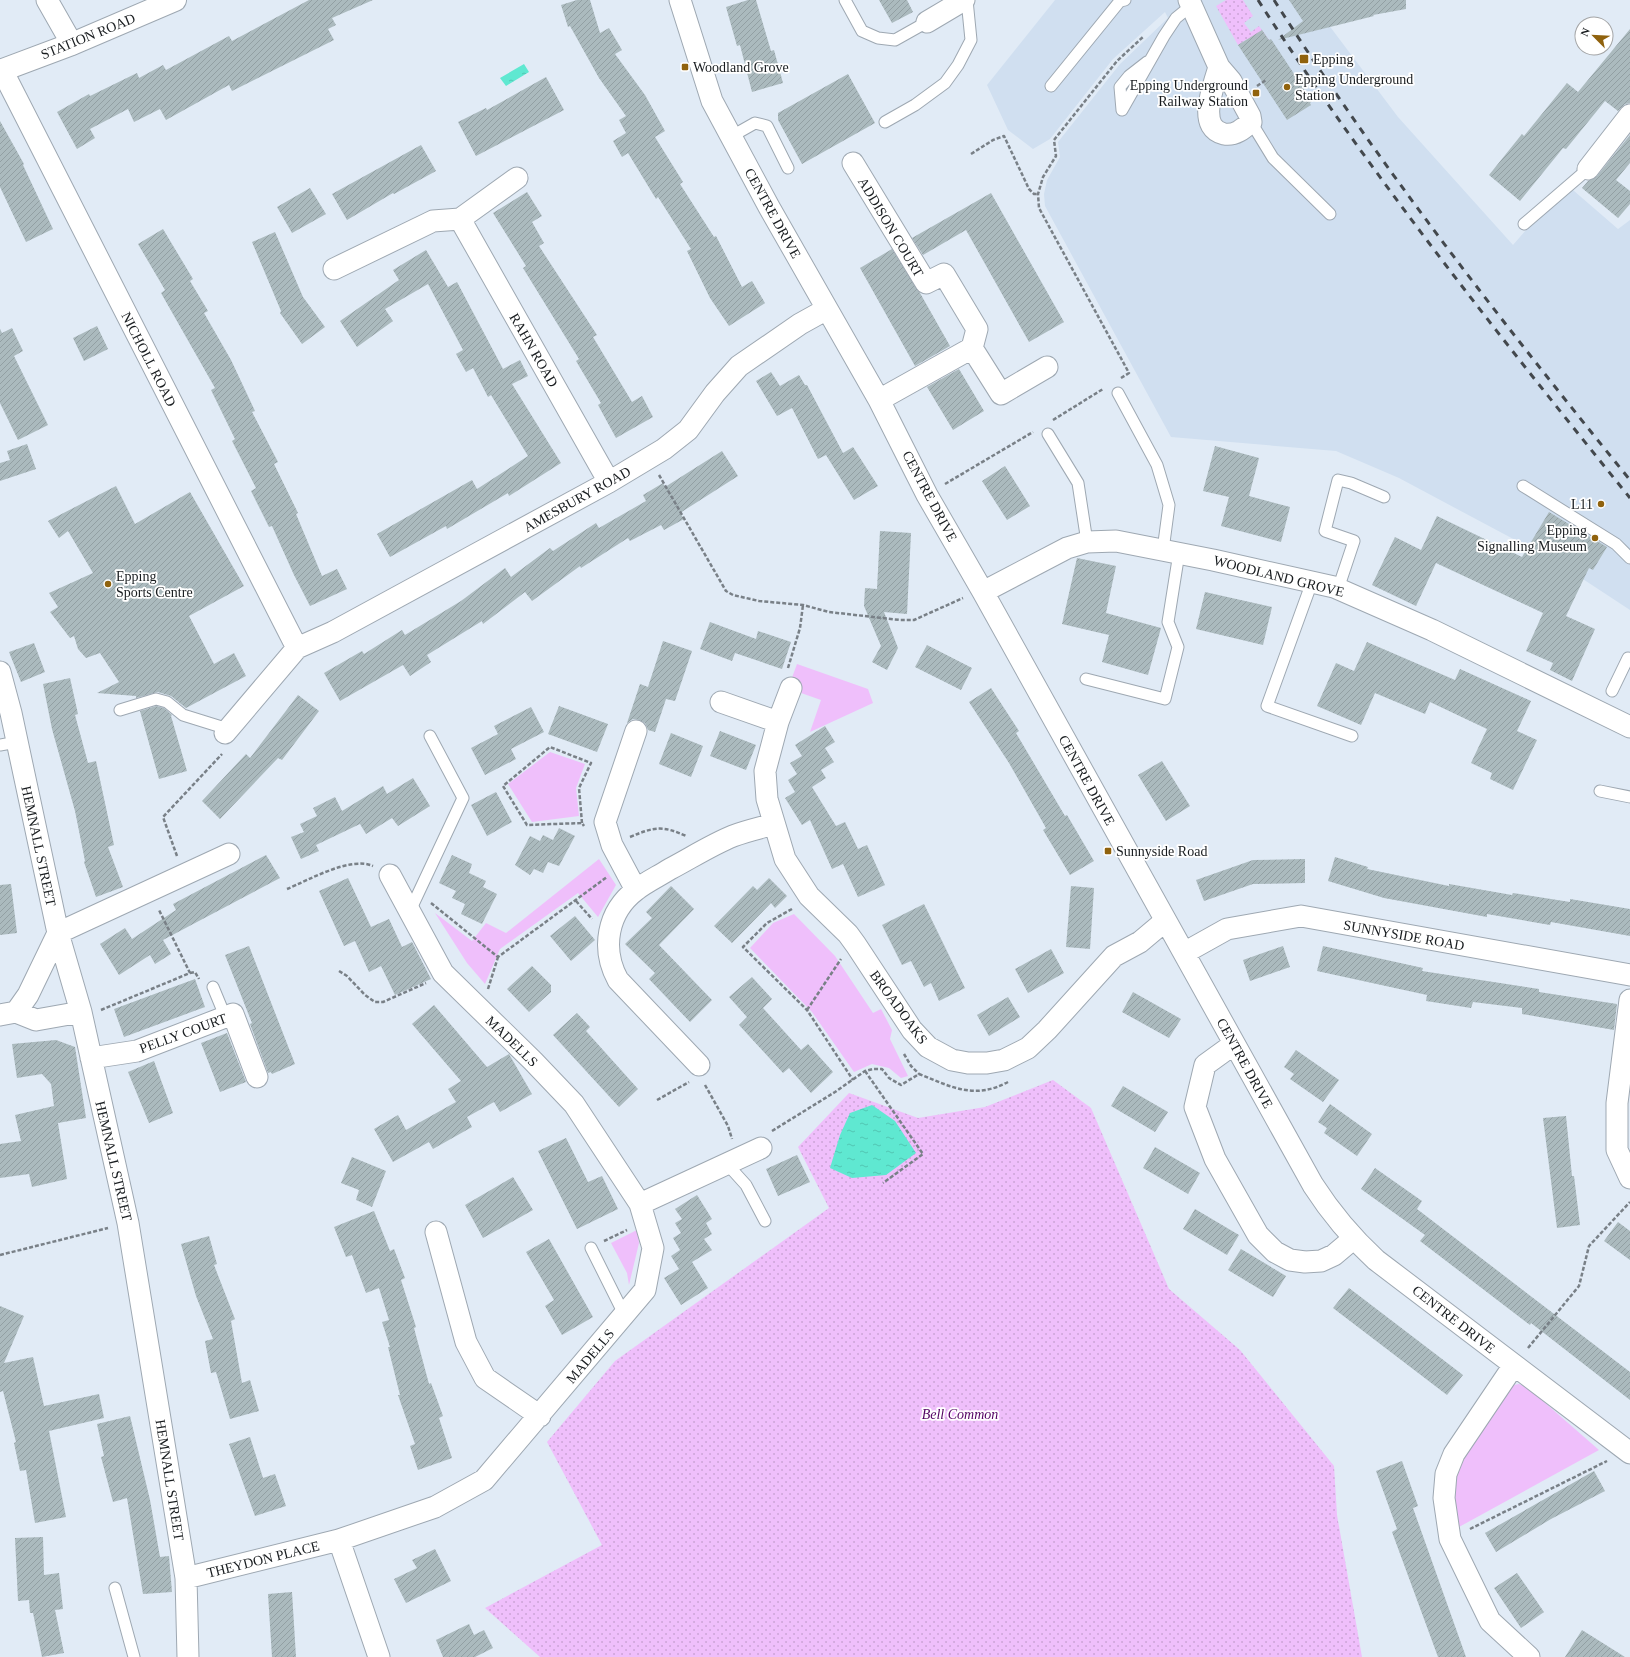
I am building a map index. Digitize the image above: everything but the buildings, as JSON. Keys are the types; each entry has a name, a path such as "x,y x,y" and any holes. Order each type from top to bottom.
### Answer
{"street":[{"path":"47,0 72,44"},
{"name":"STATION ROAD","path":"1,70 72,44 175,0"},
{"name":"CENTRE DRIVE","path":"680,0 712,101 769,207 879,400 927,495 982,590 1313,1185 1329,1210 1353,1239 1376,1260 1629,1452"},
{"path":"927,22 966,0"},
{"path":"1190,3 1219,67 1231,81 1250,116 1251,122 1242,130 1230,135 1217,132 1212,127 1208,117 1219,67"},
{"name":"NICHOLL ROAD","path":"1,70 297,648"},
{"path":"1588,169 1630,115"},
{"name":"ADDISON COURT","path":"853,163 926,283 944,274 977,329 972,348"},
{"path":"334,270 433,221 460,219 516,178"},
{"name":"RAHN ROAD","path":"460,219 609,482"},
{"name":"AMESBURY ROAD","path":"297,648 333,632 609,482 664,450 688,430 715,394 739,366 800,324 827,309"},
{"path":"879,400 972,348 1001,394 1047,367"},
{"name":"WOODLAND GROVE","path":"982,590 1067,548 1087,542 1116,541 1171,551 1338,589 1432,630 1630,727"},
{"path":"227,731 297,648"},
{"name":"HEMNALL STREET","path":"0,672 9,744 81,1015 128,1222 186,1578 188,1657"},
{"name":"BROADOAKS","path":"789,694 778,722 765,771 767,799 785,859 807,894 848,934 912,1030 928,1046 952,1060 968,1063 987,1063 1004,1060 1028,1048 1047,1030 1114,956 1140,942 1165,921"},
{"path":"721,702 778,722"},
{"path":"636,731 606,822 611,842 636,890"},
{"path":"698,1071 618,980 612,970 609,956 608,938 611,921 621,905 636,890 705,849 733,836 774,824"},
{"path":"8,1014 28,995 58,933 229,854"},
{"name":"MADELLS","path":"391,878 409,913 445,975 533,1061 574,1104 642,1212 653,1248 645,1290 540,1416"},
{"name":"SUNNYSIDE ROAD","path":"1184,953 1227,929 1301,916 1630,975"},
{"path":"1630,1000 1617,1103 1617,1150 1630,1178"},
{"path":"8,1014 36,1020 81,1015"},
{"name":"PELLY COURT","path":"91,1058 137,1051 232,1014 257,1077"},
{"path":"1234,1044 1205,1066 1195,1106 1215,1159 1258,1235 1275,1252 1290,1260 1305,1262 1320,1261 1334,1255 1353,1239"},
{"path":"642,1212 733,1161 761,1148"},
{"path":"436,1232 466,1342 485,1378 540,1416"},
{"path":"1514,1365 1462,1440 1446,1474 1444,1498 1450,1539 1490,1621 1529,1657"},
{"name":"THEYDON PLACE","path":"186,1578 339,1540 435,1507 484,1480 540,1416"},
{"name":"THEYDON PLACE","path":"339,1540 379,1657"}],"lane":[{"path":"845,0 862,30 878,38 895,40 927,22"},
{"path":"885,122 915,105 945,83 958,65 971,40 966,0"},
{"path":"1051,86 1120,1 1125,0"},
{"path":"1122,110 1176,18 1190,3"},
{"path":"1251,122 1273,158 1330,214"},
{"path":"732,136 755,123 767,126 788,168"},
{"path":"1524,224 1588,169"},
{"path":"1086,679 1165,699 1178,647 1168,622 1171,551 1169,505 1159,471 1118,393"},
{"path":"1045,429 1078,483 1087,542"},
{"path":"1338,589 1354,541 1326,531 1338,480 1351,483 1384,497"},
{"path":"1523,486 1616,544 1630,558"},
{"path":"1312,582 1267,706 1352,736"},
{"path":"1612,691 1628,658 1630,660"},
{"path":"120,710 156,699 167,702 183,715 227,731"},
{"path":"409,913 463,798 430,736"},
{"path":"1600,791 1630,797"},
{"path":"213,987 225,1016"},
{"path":"733,1161 765,1221"},
{"path":"591,1248 624,1314"},
{"path":"115,1588 134,1657"}],"path":[{"path":"1116,380 1129,373 1039,208 1038,194 1043,177 1056,156 1054,140 1117,61 1150,31"},
{"path":"971,154 992,140 1004,136 1029,189 1034,194 1038,194"},
{"path":"927,495 1045,429 1104,388"},
{"path":"650,458 726,590 733,595 759,601 803,604 830,612 914,620 982,590"},
{"path":"789,694 783,685 800,628 803,604"},
{"path":"184,875 163,816 230,745 227,731"},
{"path":"582,823 527,825 503,786 550,747 591,762 580,788 582,823 594,844 611,842 659,827 670,829 694,839 705,849"},
{"path":"287,889 327,871 356,864 367,864 374,867 381,878 391,878"},
{"path":"481,1011 498,957 576,901 623,864"},
{"path":"81,1015 190,973 148,891"},
{"path":"419,893 498,957"},
{"path":"807,894 794,907 767,923 743,947 807,1010 853,1080"},
{"path":"807,1010 843,958 856,945"},
{"path":"339,971 347,976 364,995 375,1002 383,1002 445,975"},
{"path":"761,1148 763,1136 803,1113 865,1071 882,1069 889,1078 901,1085 919,1074 962,1091 995,1089 1013,1079"},
{"path":"657,1100 698,1071 728,1126 733,1161"},
{"path":"865,1071 923,1154 882,1184"},
{"path":"1514,1365 1579,1286 1590,1246 1630,1202"},
{"path":"591,1248 642,1212"},
{"path":"0,1256 128,1222"},
{"path":"1450,1539 1629,1452"}],"shaded area":[{"path":"1055,0 1310,0 1398,117 1513,245 1566,184 1618,229 1630,220 1630,610 1560,564 1399,478 1336,451 1171,437 1045,206 1044,194 1047,180 1060,157 1058,142 1120,64 1168,18 1165,12 1113,59 1050,139 1033,149 1008,130 987,85"}],"green space":[{"path":"1226,0 1243,0 1253,16 1244,23 1251,32 1259,26 1269,40 1254,50 1247,39 1238,45 1216,6"},
{"path":"797,664 868,689 873,703 810,732 821,700 801,693 801,686 790,683"},
{"path":"550,752 585,764 576,788 579,816 532,822 508,784"},
{"path":"599,859 616,885 598,917 578,893 500,949 485,984 467,963 435,913 472,941 486,923 506,933"},
{"path":"794,914 835,956 873,1013 881,1009 892,1030 890,1039 908,1076 901,1078 889,1068 872,1064 854,1072 812,1012 750,948 773,923"},
{"name":"Bell Common","path":"1053,1080 1091,1108 1169,1289 1240,1350 1334,1466 1337,1515 1362,1657 540,1657 485,1608 602,1545 547,1442 615,1361 829,1208 798,1147 849,1093 918,1118 985,1107"},
{"path":"637,1230 639,1243 629,1285 627,1273 611,1243"},
{"path":"1519,1384 1528,1388 1599,1450 1459,1527 1450,1491 1452,1470 1509,1386"}],"water":[{"path":"524,64 529,72 506,86 500,78"},
{"path":"872,1105 895,1121 916,1153 886,1175 852,1178 830,1168 840,1135 850,1113"}],"railway":[{"path":"1258,0 1345,129 1437,254 1630,498"},
{"path":"1274,0 1357,124 1445,245 1537,364 1630,480"}],"place":[{"name":"Epping","path":"1304,59"},
{"name":"Woodland Grove","path":"685,67"},
{"name":"Epping Underground Station","path":"1287,87"},
{"name":"Epping Underground Railway Station","path":"1256,93"},
{"name":"L11","path":"1601,504"},
{"name":"Epping Signalling Museum","path":"1595,538"},
{"name":"Epping Sports Centre","path":"108,584"},
{"name":"Sunnyside Road","path":"1108,851"}]}
